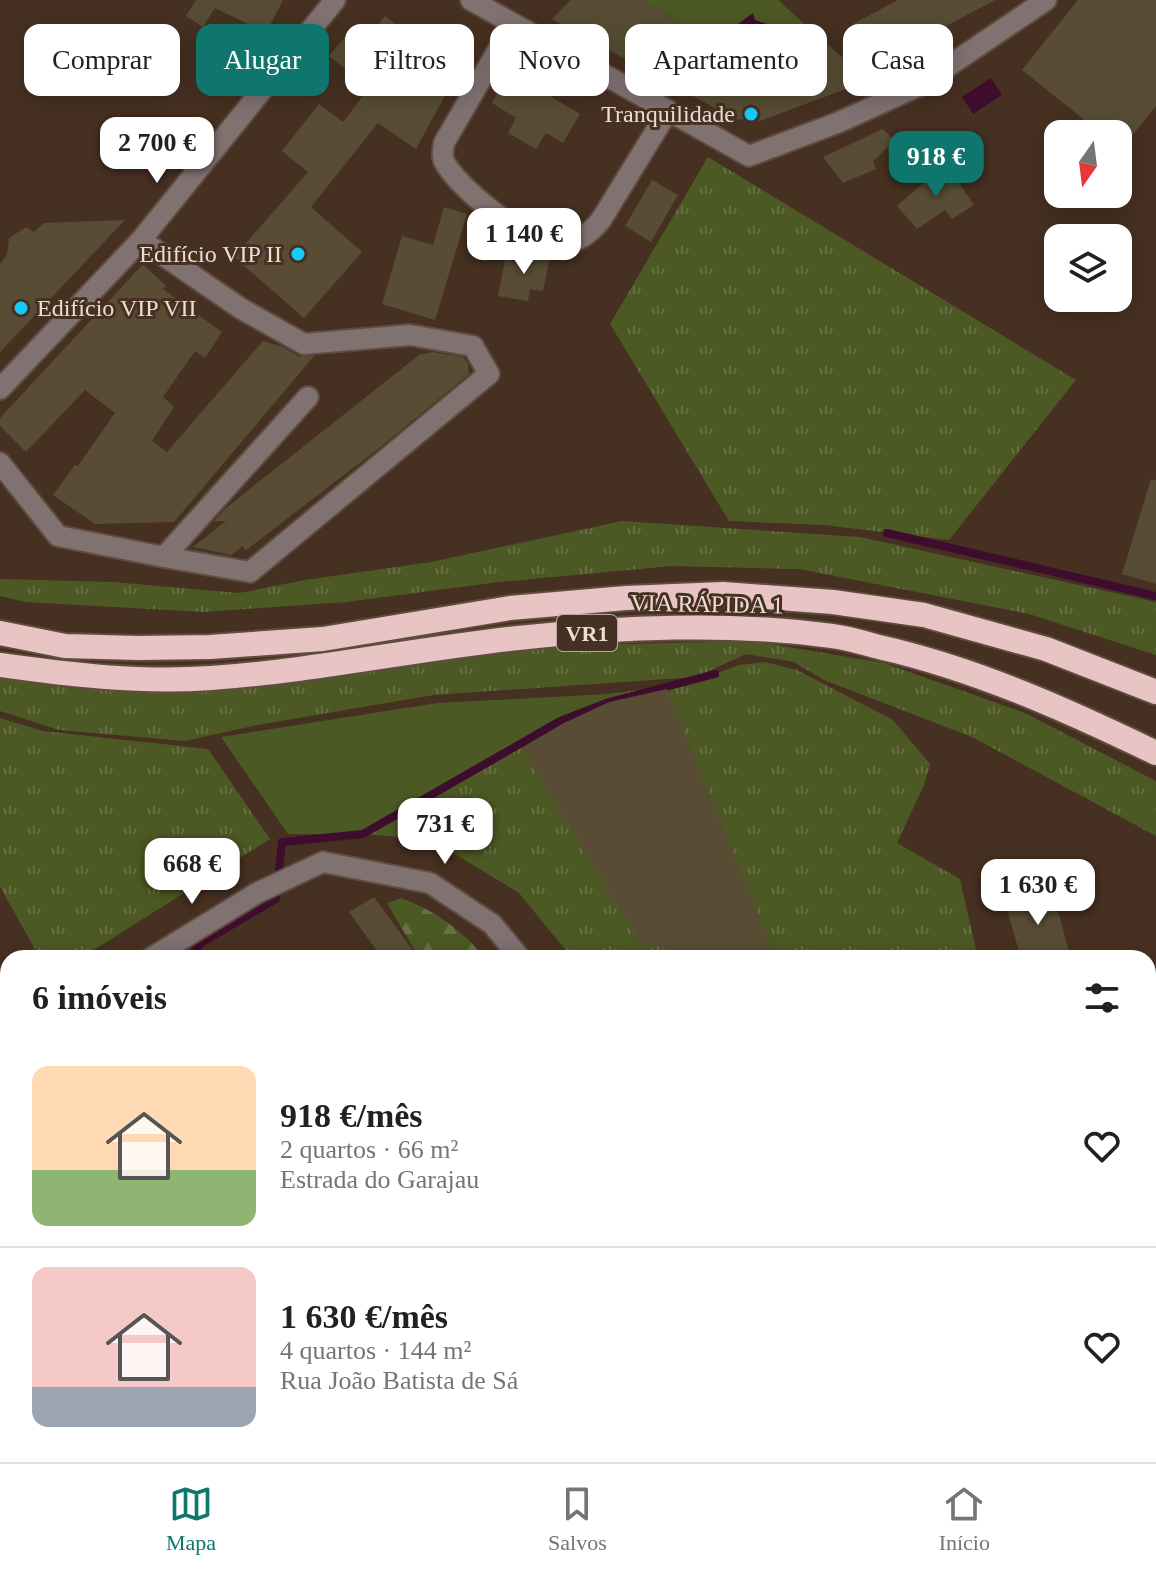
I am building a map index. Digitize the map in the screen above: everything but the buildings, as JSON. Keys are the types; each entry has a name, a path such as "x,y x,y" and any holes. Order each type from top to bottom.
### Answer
{"highway":[{"name":"VIA RÁPIDA 1","path":"0,633 65,646 210,647 323,639 510,608 723,594 833,602 924,615 1046,649 1156,692"},
{"name":"VIA RÁPIDA 1","path":"0,665 68,675 209,678 332,666 516,638 721,627 834,636 916,655 1029,696 1156,753"}],"street":[{"path":"0,389 141,240 335,0"},
{"path":"471,0 513,24"},
{"path":"609,78 749,156 837,123 919,86 1046,0"},
{"path":"490,64 444,143 444,161 479,202 530,237 545,243 559,244 583,238 592,230 668,111"},
{"path":"0,463 58,536 250,572 489,374 473,346 410,335 304,344 240,308 141,240"},
{"path":"164,557 308,397"},
{"path":"164,950 257,893 323,862 430,883 492,924 513,950"}],"green space":[{"path":"642,0 778,0 805,24 683,24"},
{"path":"708,157 1076,380 949,540 824,525 729,521 610,324"},
{"path":"622,521 860,537 1156,602 1156,655 1029,614 799,569 672,566 499,582 346,602 204,612 25,602 0,596 0,579 113,582 239,593 431,562"},
{"path":"753,641 884,663 1025,713 1156,781 1156,836 972,737 824,680 794,662 746,654 696,677 434,695 257,725 185,741 59,730 0,711 0,677 57,686 174,691 273,684 538,646"},
{"path":"765,662 797,670 893,720 930,764 924,785 897,843 960,879 976,950 565,950 519,893 432,840 363,834 608,694 691,683 739,665"},
{"path":"608,694 363,834 288,834 221,737 437,703"},
{"path":"0,718 43,731 208,749 270,839 94,950 35,950 0,887"},
{"path":"401,898 426,909 448,923 478,950 414,950 387,903"}],"shaded area":[{"path":"753,13 755,20 767,24 738,24"},
{"path":"991,78 1002,95 973,114 962,97"}],"waterway":[{"path":"887,533 1156,596"},
{"path":"195,950 201,943 276,899 282,842 363,834 560,721 609,702 715,674"}],"place":[{"name":"Tranquilidade","path":"751,114"},
{"name":"Edifício VIP II","path":"298,254"},
{"name":"Edifício VIP VII","path":"21,308"}]}
